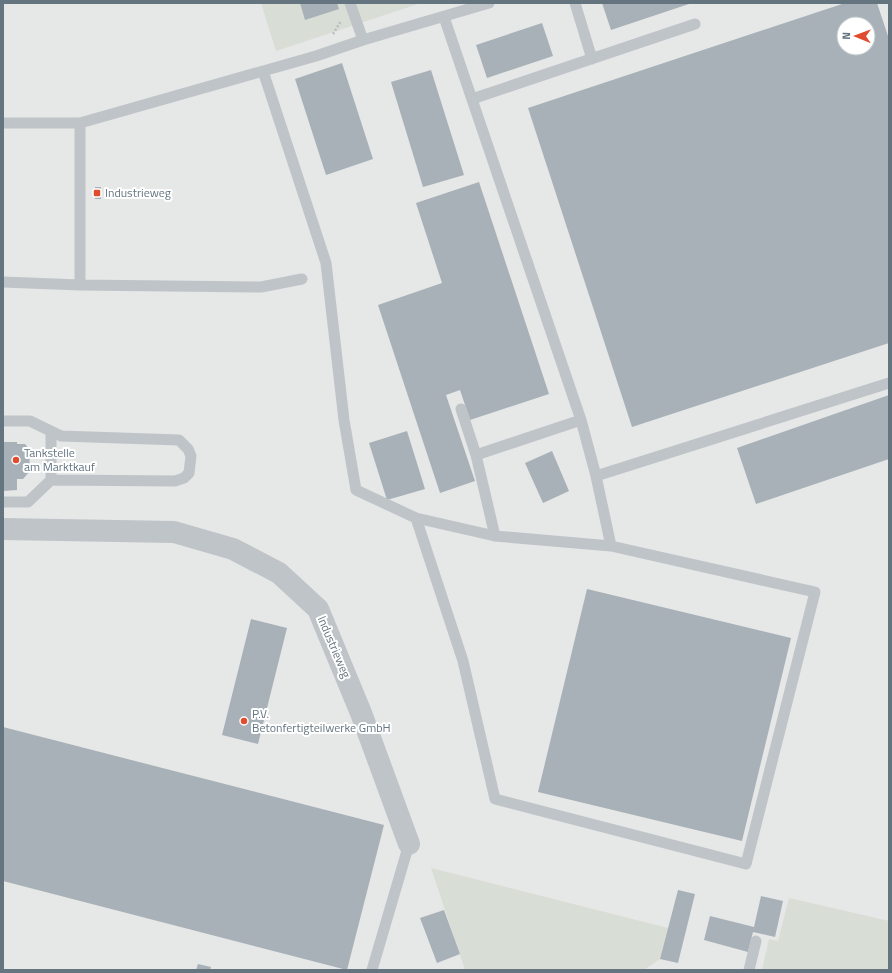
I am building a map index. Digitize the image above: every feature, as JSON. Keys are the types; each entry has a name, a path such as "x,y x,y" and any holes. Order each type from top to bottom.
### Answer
{"street":[{"name":"Industrieweg","path":"3,529 174,532 233,548 279,573 318,608 361,713 409,844"}],"lane":[{"path":"3,123 80,122 263,71 489,3"},
{"path":"575,3 592,59"},
{"path":"350,4 363,40"},
{"path":"444,17 581,420 596,476 611,546"},
{"path":"472,99 696,24"},
{"path":"263,71 326,263 344,420 356,490 416,518 495,536 611,546 815,592 746,864 495,799 462,661 416,518"},
{"path":"80,122 80,285"},
{"path":"3,282 80,285 261,287 302,279"},
{"path":"596,476 889,383"},
{"path":"461,409 476,455 495,536"},
{"path":"3,421 30,420 61,436 179,440 188,449 191,456 189,473 184,478 175,481 51,480 28,502 3,502"},
{"path":"476,455 581,420"},
{"path":"51,431 51,480"},
{"path":"372,970 409,844"},
{"path":"749,970 756,941"}],"path":[{"path":"335,49 331,37 350,4"}],"shaded area":[{"path":"3,3 889,3 889,970 3,970"},
{"path":"261,3 421,3 276,51"},
{"path":"431,868 668,928 660,959 644,970 465,970"},
{"path":"789,898 889,921 889,970 762,970 769,939 778,941"}],"building":[{"path":"300,3 337,3 339,9 305,20"},
{"path":"602,3 692,3 611,30"},
{"path":"845,3 877,3 889,39 889,343 632,427 528,108"},
{"path":"542,23 553,56 487,78 476,45"},
{"path":"342,63 373,159 326,175 295,79"},
{"path":"431,70 464,175 423,187 391,82"},
{"path":"479,182 549,394 470,420 460,390 446,395 475,481 440,493 378,305 442,283 416,203"},
{"path":"95,187 101,187 101,199 95,199"},
{"path":"889,395 889,459 756,504 737,448"},
{"path":"407,431 425,489 387,500 369,443"},
{"name":"Tankstelle am Marktkauf","path":"3,442 17,442 17,444 25,444 29,449 30,471 23,479 17,479 17,490 3,491"},
{"path":"552,451 569,491 543,503 525,463"},
{"path":"587,589 791,638 742,841 538,792"},
{"path":"251,619 287,628 258,744 222,735"},
{"path":"3,727 384,825 347,970 3,881"},
{"path":"678,890 695,894 678,963 660,959"},
{"path":"761,896 783,901 775,937 753,932 748,952 704,940 710,916 754,927"},
{"path":"444,910 460,954 437,963 420,918"},
{"path":"198,964 211,967 210,970 196,970"}],"place":[{"name":"Industrieweg","path":"97,193"},
{"name":"Tankstelle am Marktkauf","path":"16,460"},
{"name":"P.V. Betonfertigteilwerke GmbH","path":"244,721"}]}
